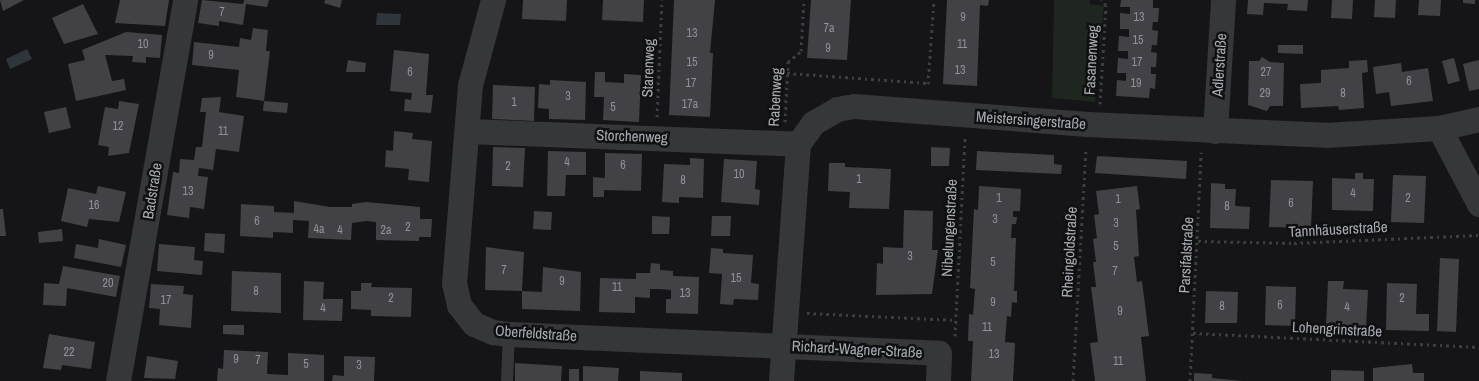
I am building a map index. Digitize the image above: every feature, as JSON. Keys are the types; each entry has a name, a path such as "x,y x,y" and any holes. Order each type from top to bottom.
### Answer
{"street":[{"name":"Badstraße","path":"118,381 185,0"},
{"name":"Oberfeldstraße","path":"493,0 473,68 454,293 474,324 494,332 509,334 783,344"},
{"name":"Adlerstraße","path":"1208,130 1223,0"},
{"name":"Meistersingerstraße","path":"791,143 814,123 837,109 854,106 966,116 1093,124 1340,135 1439,128 1479,118"},
{"path":"1439,128 1479,204"},
{"name":"Storchenweg","path":"467,131 657,136 791,143"},
{"path":"783,344 791,143"},
{"name":"Richard-Wagner-Straße","path":"781,381 783,344 939,353 938,381"}],"lane":[{"path":"507,381 509,334"}],"path":[{"name":"Starenweg","path":"657,136 662,0"},
{"name":"Rabenweg","path":"791,143 787,73 789,59 801,50 804,0"},
{"path":"926,112 934,0"},
{"name":"Fasanenweg","path":"1093,124 1106,5 1100,0"},
{"path":"787,73 928,84"},
{"name":"Nibelungenstraße","path":"955,342 966,116"},
{"name":"Rheingoldstraße","path":"1073,381 1093,124"},
{"name":"Parsifalstraße","path":"1190,381 1198,241 1208,130"},
{"name":"Tannhäuserstraße","path":"1198,241 1294,244 1479,235"},
{"path":"804,313 956,320"},
{"name":"Lohengrinstraße","path":"1193,333 1479,347"}],"shaded area":[{"path":"1054,0 1090,0 1090,4 1104,6 1095,102 1052,98"},
{"path":"377,13 401,14 400,25 376,25"},
{"path":"27,49 32,59 10,69 6,59"}],"building":[{"path":"0,0 24,0 3,11"},
{"path":"120,0 169,0 165,26 115,23"},
{"path":"202,0 243,4 244,0 269,0 267,7 246,4 243,25 219,21 219,26 198,23"},
{"path":"325,0 342,0 340,8 324,3"},
{"path":"523,0 567,0 566,21 522,19"},
{"path":"603,0 644,0 643,22 602,20"},
{"path":"674,0 715,0 710,53 713,53 710,117 669,115"},
{"path":"811,0 851,0 847,60 807,58"},
{"path":"947,0 989,0 988,6 980,5 977,86 943,84"},
{"path":"1121,0 1153,0 1153,8 1159,8 1158,22 1153,22 1152,30 1158,31 1157,45 1152,45 1151,52 1157,53 1156,67 1151,67 1151,74 1156,74 1155,89 1150,88 1149,98 1116,96 1117,80 1126,81 1126,73 1117,73 1118,58 1128,59 1128,51 1118,51 1119,36 1129,37 1129,29 1120,29 1120,13 1130,14 1130,7 1120,7"},
{"path":"1248,0 1308,0 1307,11 1287,10 1288,4 1264,3 1263,15 1247,14"},
{"path":"1332,0 1353,0 1352,19 1331,18"},
{"path":"1375,0 1396,0 1395,18 1374,17"},
{"path":"1419,0 1441,0 1440,16 1418,15"},
{"path":"1463,0 1475,0 1475,4 1463,3"},
{"path":"83,4 98,34 64,44 52,18"},
{"path":"253,28 268,30 266,51 270,51 264,101 236,97 239,70 192,65 194,42 239,47 240,38 251,40"},
{"path":"126,32 162,35 160,58 146,57 146,63 132,62 133,56 105,55 112,81 124,79 126,90 76,101 68,64 85,60 82,50"},
{"path":"1278,45 1303,45 1303,54 1278,53"},
{"path":"394,50 429,54 426,95 433,95 431,113 404,111 405,99 411,100 412,93 390,91"},
{"path":"1262,57 1270,62 1284,63 1283,106 1270,106 1267,111 1248,105 1249,61 1259,61"},
{"path":"1454,58 1460,81 1448,84 1442,61"},
{"path":"348,60 366,63 365,72 346,72"},
{"path":"1367,60 1368,72 1362,73 1364,108 1339,110 1338,106 1301,108 1300,84 1321,83 1321,70 1349,68 1349,61"},
{"path":"1479,60 1479,89 1469,91 1463,64"},
{"path":"1401,63 1402,72 1428,68 1433,101 1391,106 1389,92 1376,94 1373,67"},
{"path":"595,72 605,72 605,82 624,83 624,74 641,75 639,122 603,120 604,97 594,97"},
{"path":"550,80 586,82 585,120 549,119 549,109 538,108 539,84 550,85"},
{"path":"493,85 535,87 534,121 492,119"},
{"path":"221,97 219,112 244,116 239,152 216,149 213,170 199,168 198,176 208,177 204,209 190,207 189,218 167,215 173,172 179,173 180,159 194,160 196,147 202,147 206,112 200,112 202,98"},
{"path":"119,101 139,104 129,153 108,156 109,147 98,145 105,107 118,109"},
{"path":"264,101 288,103 287,113 263,111"},
{"path":"66,107 71,128 49,133 44,112"},
{"path":"394,131 413,133 412,139 432,141 429,182 408,180 409,169 385,167 386,150 393,151"},
{"path":"493,147 525,148 523,187 492,186"},
{"path":"931,147 950,148 949,166 931,166"},
{"path":"548,151 586,152 586,175 566,175 565,196 547,196"},
{"path":"977,151 1054,155 1054,164 1062,165 1061,174 976,170"},
{"path":"605,153 642,154 641,191 604,190 604,197 593,197 593,177 605,178"},
{"path":"1097,156 1187,161 1186,179 1095,173"},
{"path":"690,158 704,159 703,198 679,197 679,203 662,202 664,164 690,165"},
{"path":"724,159 757,161 755,189 760,190 759,205 721,202"},
{"path":"829,163 845,163 845,167 891,169 889,209 849,208 850,192 828,191"},
{"path":"1355,173 1363,173 1363,179 1374,179 1373,211 1332,210 1332,178 1355,179"},
{"path":"1393,175 1426,176 1424,223 1391,222"},
{"path":"1271,180 1313,181 1311,228 1269,227"},
{"path":"1211,183 1225,184 1225,189 1236,189 1235,206 1250,207 1249,229 1210,228"},
{"path":"98,186 126,192 119,222 89,219 87,227 61,221 68,188 96,194"},
{"path":"979,186 1021,189 1020,211 1013,211 1013,217 1017,217 1016,224 1012,224 1011,238 1016,238 1014,291 1017,291 1017,303 1012,302 1011,317 1007,316 1005,342 1015,343 1013,381 971,381 973,341 968,341 969,314 973,315 975,289 970,288 974,209 978,210"},
{"path":"1137,186 1140,209 1136,210 1139,256 1134,257 1137,282 1142,281 1149,336 1141,337 1146,381 1095,381 1090,343 1098,342 1091,287 1096,287 1093,262 1096,262 1093,239 1097,238 1094,215 1099,214 1096,191"},
{"path":"294,201 330,207 352,207 352,204 366,202 420,207 420,219 432,219 431,237 419,237 419,241 376,240 376,222 366,221 352,223 351,240 308,238 309,221 293,220 293,233 273,232 273,238 240,236 241,204 274,206 274,212 294,213"},
{"path":"0,209 3,209 6,236 0,236"},
{"path":"904,210 933,211 932,250 938,250 932,294 876,295 877,263 883,264 883,247 903,248"},
{"path":"534,211 552,212 551,230 533,229"},
{"path":"652,216 670,217 669,234 652,234"},
{"path":"712,216 731,216 730,236 711,236"},
{"path":"62,229 63,241 39,243 38,232"},
{"path":"205,233 225,234 224,253 204,251"},
{"path":"99,239 126,245 121,267 74,258 76,244 98,248"},
{"path":"159,244 195,247 194,260 203,261 202,275 157,271"},
{"path":"486,247 524,252 522,291 485,290"},
{"path":"711,248 723,249 723,253 753,255 751,283 759,284 758,300 734,299 733,305 720,304 722,274 709,273"},
{"path":"1440,258 1459,259 1456,332 1437,331"},
{"path":"651,263 660,264 660,270 673,271 673,276 699,277 698,314 666,313 666,299 671,299 671,290 659,289 650,289 650,298 635,297 635,313 599,312 600,278 636,279 636,273 650,273"},
{"path":"63,266 120,276 116,297 67,288 66,306 43,305 44,283 59,284"},
{"path":"543,267 581,272 580,311 522,309 522,291 542,292"},
{"path":"232,271 281,273 281,313 231,311"},
{"path":"304,281 324,282 323,299 343,299 342,321 303,320"},
{"path":"1328,281 1344,281 1343,289 1368,290 1366,329 1326,327"},
{"path":"361,283 372,283 371,287 412,288 411,317 371,316 371,310 351,309 351,291 361,291"},
{"path":"1387,283 1417,284 1416,314 1429,314 1429,331 1386,330"},
{"path":"151,284 184,286 183,294 193,295 191,328 159,325 160,309 149,308"},
{"path":"1266,286 1296,287 1295,326 1265,325"},
{"path":"1206,291 1238,292 1237,323 1205,323"},
{"path":"223,325 244,325 244,335 223,334"},
{"path":"49,334 95,342 91,369 62,365 61,370 43,368"},
{"path":"224,350 268,352 267,374 288,375 288,353 324,355 324,381 217,381 218,368 223,369"},
{"path":"147,356 178,361 175,379 144,378"},
{"path":"344,356 375,357 374,381 332,381 333,375 344,376"},
{"path":"515,363 562,366 561,381 515,381"},
{"path":"1412,364 1413,373 1424,373 1424,381 1373,381 1373,368"},
{"path":"583,366 619,368 618,381 583,381"},
{"path":"569,369 579,369 579,381 569,381"},
{"path":"1331,370 1364,371 1364,381 1331,381"},
{"path":"640,371 682,373 682,381 640,381"},
{"path":"1194,373 1212,374 1212,378 1242,381 1194,381"}]}
